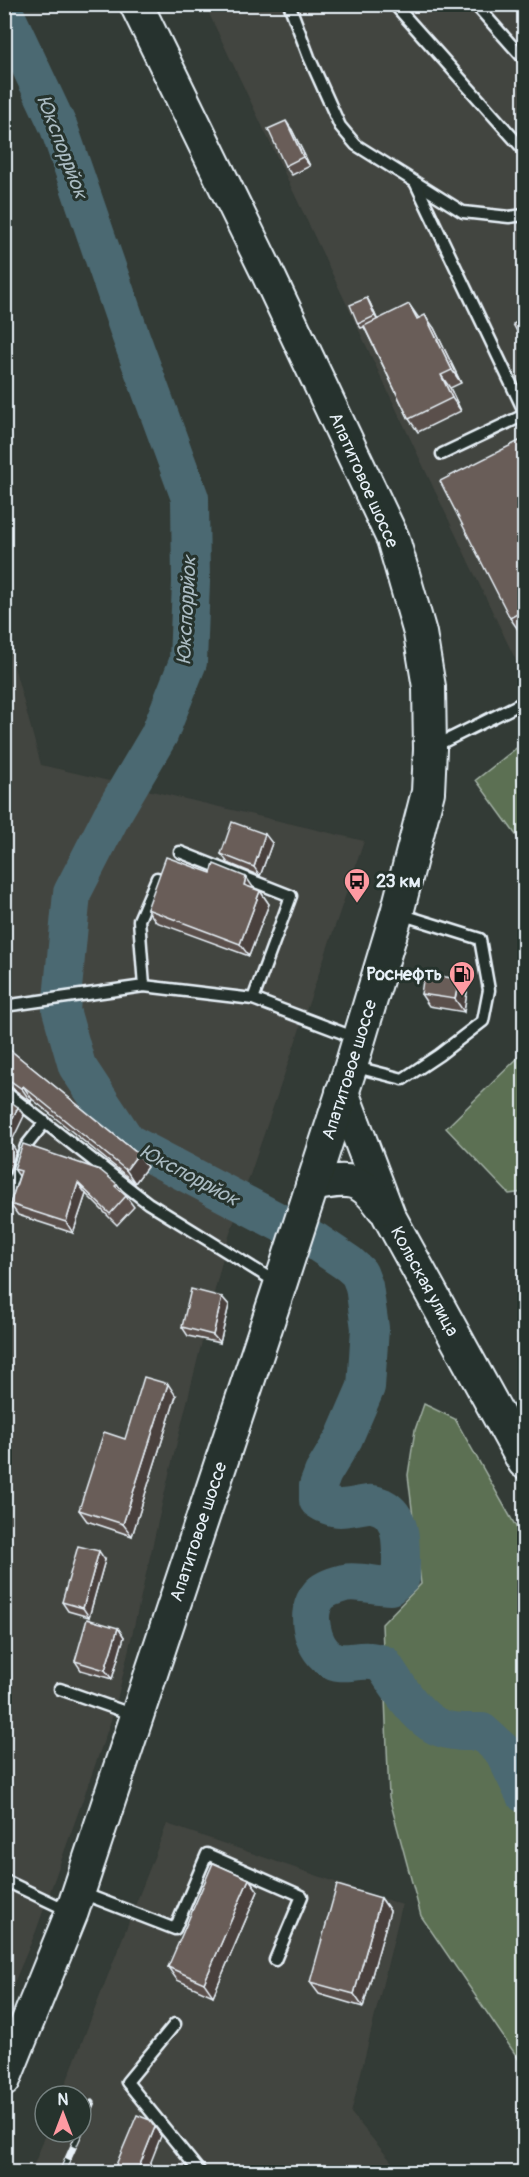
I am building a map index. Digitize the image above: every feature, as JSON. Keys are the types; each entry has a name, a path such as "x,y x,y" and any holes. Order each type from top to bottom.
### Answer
{"street":[{"name":"Апатитовое шоссе","path":"4,2079 75,1902 280,1285 397,914 428,792 429,687 420,633 393,539 136,4"},
{"name":"Кольская улица","path":"350,1066 389,1216 525,1462"},
{"path":"308,1195 338,1180 356,1182 370,1190 389,1216"}],"lane":[{"path":"289,4 309,57 340,126 356,145 463,212 509,217 525,215"},
{"path":"394,4 525,150"},
{"path":"475,4 525,59"},
{"path":"416,184 525,413 442,454"},
{"path":"430,749 525,702"},
{"path":"180,852 291,896 253,999"},
{"path":"142,987 139,920 157,878"},
{"path":"4,1006 142,987 253,999 350,1066 403,1078 439,1055 483,1020 489,990 480,939 397,914"},
{"path":"4,1091 148,1203 280,1285"},
{"path":"4,1209 26,1146 45,1122"},
{"path":"60,1689 137,1716"},
{"path":"4,1880 176,1929 207,1854 302,1896 275,1960"},
{"path":"176,2024 127,2082 200,2172"}],"shaded area":[{"path":"205,5 524,5 524,677 472,569"},
{"path":"4,630 41,765 364,841 226,1245 168,1478 115,1709 36,1931 5,2004"},
{"path":"167,1824 402,1905 351,2113 400,2172 31,2172 42,2144 93,2144 93,2084 66,2084"}],"green space":[{"path":"524,742 524,846 476,780"},
{"path":"524,1052 524,1192 509,1194 446,1128"},
{"path":"424,1404 455,1419 524,1541 524,2067 421,1916 389,1797 382,1624 421,1584 408,1475 415,1430"}],"building":[{"path":"286,121 303,157 285,166 268,129"},
{"path":"367,298 375,316 358,324 350,305"},
{"path":"409,304 417,319 425,315 452,370 441,375 452,398 409,419 364,326"},
{"path":"525,318 525,346 513,324"},
{"path":"525,438 525,618 521,612 510,618 440,481"},
{"path":"232,822 265,834 254,867 221,854"},
{"path":"166,857 211,873 214,864 246,877 244,885 260,891 240,944 147,909"},
{"path":"424,974 459,979 455,999 421,994"},
{"path":"4,1045 138,1154 126,1170 23,1086 22,1089 4,1076"},
{"path":"4,1097 18,1107 4,1136"},
{"path":"4,1140 10,1142 4,1158"},
{"path":"23,1144 100,1170 117,1184 115,1186 126,1196 110,1214 78,1183 66,1222 10,1204 21,1171 14,1169"},
{"path":"191,1289 222,1297 213,1335 182,1327"},
{"path":"144,1377 168,1384 123,1524 79,1510 104,1432 125,1439"},
{"path":"78,1546 99,1551 83,1608 62,1602"},
{"path":"87,1619 118,1628 105,1670 75,1661"},
{"path":"213,1863 249,1879 204,1983 168,1967"},
{"path":"337,1885 381,1898 354,1994 310,1982"},
{"path":"137,2115 150,2120 155,2127 137,2172 113,2172"}],"waterway":[{"name":"Юкспоррйок","path":"4,11 59,128 131,337 190,498 191,582 188,662 159,735 112,815 72,893 61,1010 77,1066 127,1142 315,1241 359,1273 364,1286 370,1328 366,1387 344,1438 323,1473 318,1486 318,1500 337,1508 373,1504 390,1513 395,1520 400,1538 401,1577 390,1586 349,1582 324,1591 314,1602 312,1610 314,1637 323,1653 334,1661 372,1661 383,1664 409,1702 435,1725 453,1731 482,1732 503,1751 524,1794"}],"railway":[{"path":"62,2172 75,2144"}],"place":[{"name":"23 км","path":"357,904"},
{"name":"Роснефть","path":"462,997"}]}
